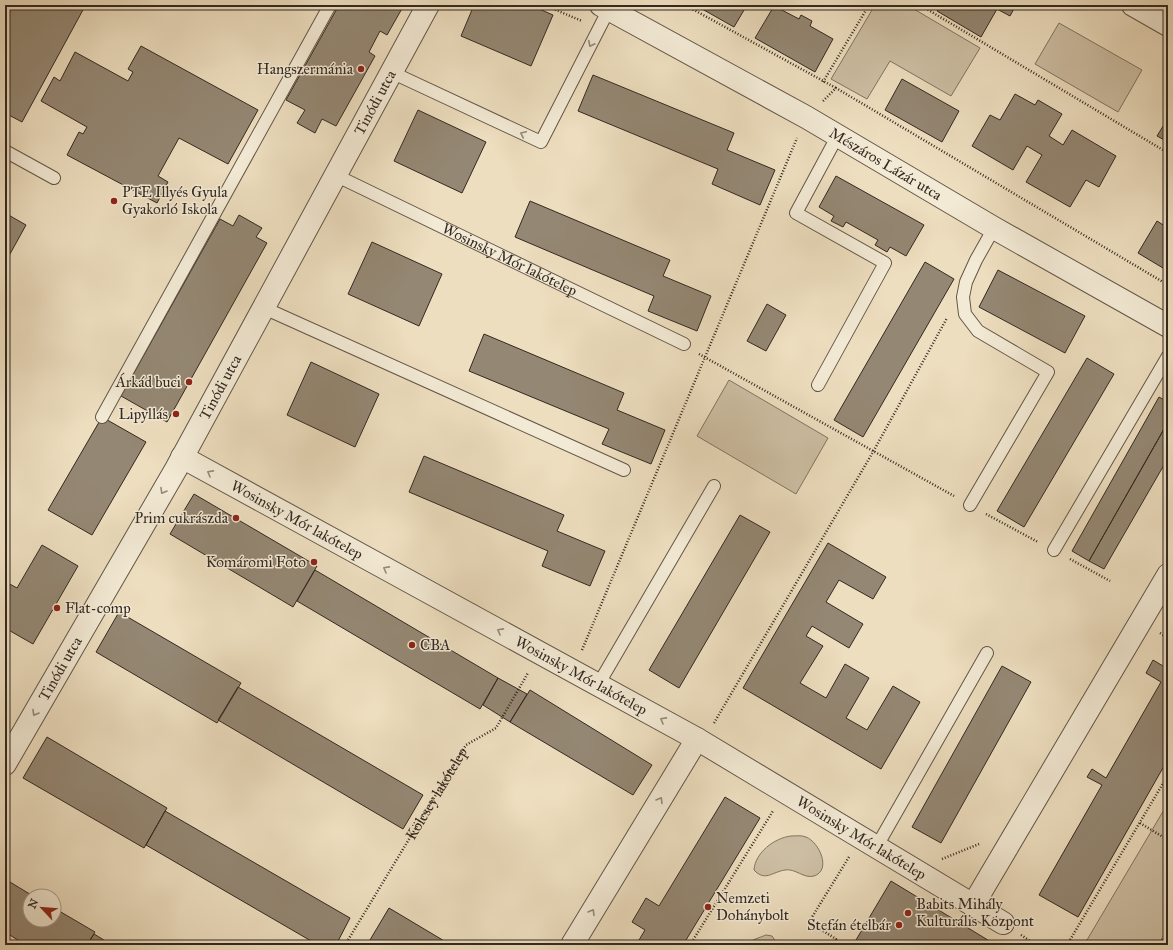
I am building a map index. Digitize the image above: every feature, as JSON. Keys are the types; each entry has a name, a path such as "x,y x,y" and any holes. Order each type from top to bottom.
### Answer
{"street":[{"name":"Tinódi utca","path":"5,764 182,457 428,5"},
{"path":"1133,5 1168,25"},
{"name":"Mészáros Lázár utca","path":"605,7 806,117 994,228 1168,326"},
{"name":"Wosinsky Mór lakótelep","path":"182,457 700,741 1003,923"},
{"path":"973,905 1165,586"},
{"path":"572,945 700,741"}],"lane":[{"path":"102,417 330,5"},
{"path":"392,72 541,142 605,7"},
{"path":"818,385 885,262 796,213 838,136"},
{"path":"5,151 54,178"},
{"name":"Wosinsky Mór lakótelep","path":"335,176 684,344"},
{"path":"970,505 1048,372 978,331 965,314 963,297 966,282 976,260 994,228"},
{"path":"264,308 624,470"},
{"path":"1054,550 1168,356"},
{"path":"598,685 714,486"},
{"path":"877,846 987,653"}],"path":[{"path":"685,5 836,88 1168,285"},
{"path":"823,82 869,5"},
{"path":"920,5 1168,153"},
{"path":"806,117 836,88"},
{"path":"700,741 873,452 948,316"},
{"path":"684,344 705,358 873,452 1110,581"},
{"name":"Kölcsey lakótelep","path":"345,945 466,745 496,728 540,653"},
{"path":"1067,945 1168,775"},
{"path":"690,945 785,791"},
{"path":"1140,823 1168,840"},
{"path":"833,945 836,939 809,922 852,852"},
{"path":"1159,945 1168,930"}],"shaded area":[{"path":"875,5 907,5 980,48 951,96 890,61 867,99 831,79"},
{"path":"1059,23 1142,70 1118,112 1035,64"},
{"path":"729,380 828,438 796,494 697,436"},
{"path":"1168,803 1168,945 1084,945"},
{"path":"791,836 806,837 815,844 822,856 823,862 819,873 810,877 789,870 780,871 765,876 758,874 754,870 755,864 766,847 778,840"},
{"path":"766,935 772,936 778,945 750,945 753,940"}],"building":[{"path":"5,5 80,5 84,8 22,122 5,113"},
{"path":"339,5 404,5 387,35 380,31 369,52 375,56 336,126 322,119 315,133 297,123 305,110 286,100"},
{"path":"474,5 530,5 553,15 531,66 461,36"},
{"path":"695,5 747,5 734,27"},
{"path":"941,5 1016,5 1010,16 997,9 981,37 937,11"},
{"path":"774,6 799,19 801,15 812,21 810,26 833,39 815,72 755,38"},
{"path":"141,46 258,110 228,164 179,138 158,176 168,182 157,203 67,155 79,132 83,134 87,127 41,101 54,77 60,81 75,52 128,81 133,72 128,69"},
{"path":"593,75 734,133 727,150 775,170 760,205 712,184 718,169 578,111"},
{"path":"902,79 959,111 942,142 885,110"},
{"path":"1015,94 1035,105 1038,100 1062,114 1049,136 1063,145 1072,130 1116,156 1099,187 1086,180 1070,207 1026,182 1042,155 1027,146 1013,170 972,146 990,115 1000,120"},
{"path":"418,110 486,142 462,193 394,161"},
{"path":"1168,118 1168,142 1157,136"},
{"path":"836,176 924,225 906,256 890,247 887,252 875,245 878,240 846,222 843,227 831,221 834,216 819,207"},
{"path":"530,201 670,260 663,276 711,296 697,331 648,311 654,296 515,237"},
{"path":"5,213 26,225 5,263"},
{"path":"239,215 262,228 256,237 267,243 167,422 121,396 220,219 233,226"},
{"path":"1157,221 1168,228 1168,271 1138,253"},
{"path":"372,242 442,274 419,326 348,294"},
{"path":"925,262 954,279 863,437 834,420"},
{"path":"998,270 1085,316 1065,353 979,307"},
{"path":"767,304 786,315 766,351 747,341"},
{"path":"484,334 624,393 617,410 665,430 651,464 602,444 609,429 469,371"},
{"path":"1087,358 1114,374 1024,527 997,511"},
{"path":"311,362 379,394 355,447 287,415"},
{"path":"1159,397 1168,402 1168,422 1089,561 1072,551"},
{"path":"102,417 146,442 92,535 48,510"},
{"path":"1168,422 1168,458 1104,569 1089,561"},
{"path":"424,456 564,515 557,531 605,551 590,586 542,566 548,551 409,492"},
{"path":"194,494 317,566 293,607 170,534"},
{"path":"740,515 770,532 679,688 649,670"},
{"path":"828,543 886,577 873,599 839,580 826,602 863,624 849,648 812,626 806,636 823,646 800,683 826,698 845,664 869,678 846,718 867,730 893,686 920,702 881,769 743,688"},
{"path":"42,545 78,566 33,644 5,628 5,585 6,582 17,588"},
{"path":"315,570 498,678 480,709 297,601"},
{"path":"119,612 241,683 217,723 96,652"},
{"path":"1153,660 1168,669 1168,759 1078,917 1039,895 1102,785 1087,777 1092,769 1106,778 1161,682 1146,673"},
{"path":"1002,666 1031,682 941,843 912,827"},
{"path":"498,678 527,694 510,722 483,705"},
{"path":"238,687 423,795 403,829 218,720"},
{"path":"530,690 652,765 633,795 510,722"},
{"path":"47,737 167,808 144,848 23,778"},
{"path":"725,797 760,818 683,945 636,945 645,930 632,922 646,898 659,906"},
{"path":"165,811 350,918 336,945 318,945 146,845"},
{"path":"5,879 22,889 22,928 62,928 62,913 95,932 87,945 26,945 5,932"},
{"name":"Babits Mihály Kulturális Központ","path":"891,881 996,945 853,945"},
{"path":"389,908 451,945 367,945"},
{"path":"94,934 112,945 87,945"}],"place":[{"name":"Hangszermánia","path":"361,69"},
{"name":"PTE Illyés Gyula Gyakorló Iskola","path":"114,201"},
{"name":"Árkád buci","path":"189,382"},
{"name":"Lipyllás","path":"176,414"},
{"name":"Prim cukrászda","path":"236,518"},
{"name":"Komáromi Foto","path":"314,562"},
{"name":"Flat-comp","path":"57,608"},
{"name":"CBA","path":"412,645"},
{"name":"Nemzeti Dohánybolt","path":"708,907"},
{"name":"Babits Mihály Kulturális Központ","path":"908,913"},
{"name":"Stefán ételbár","path":"899,925"}]}
